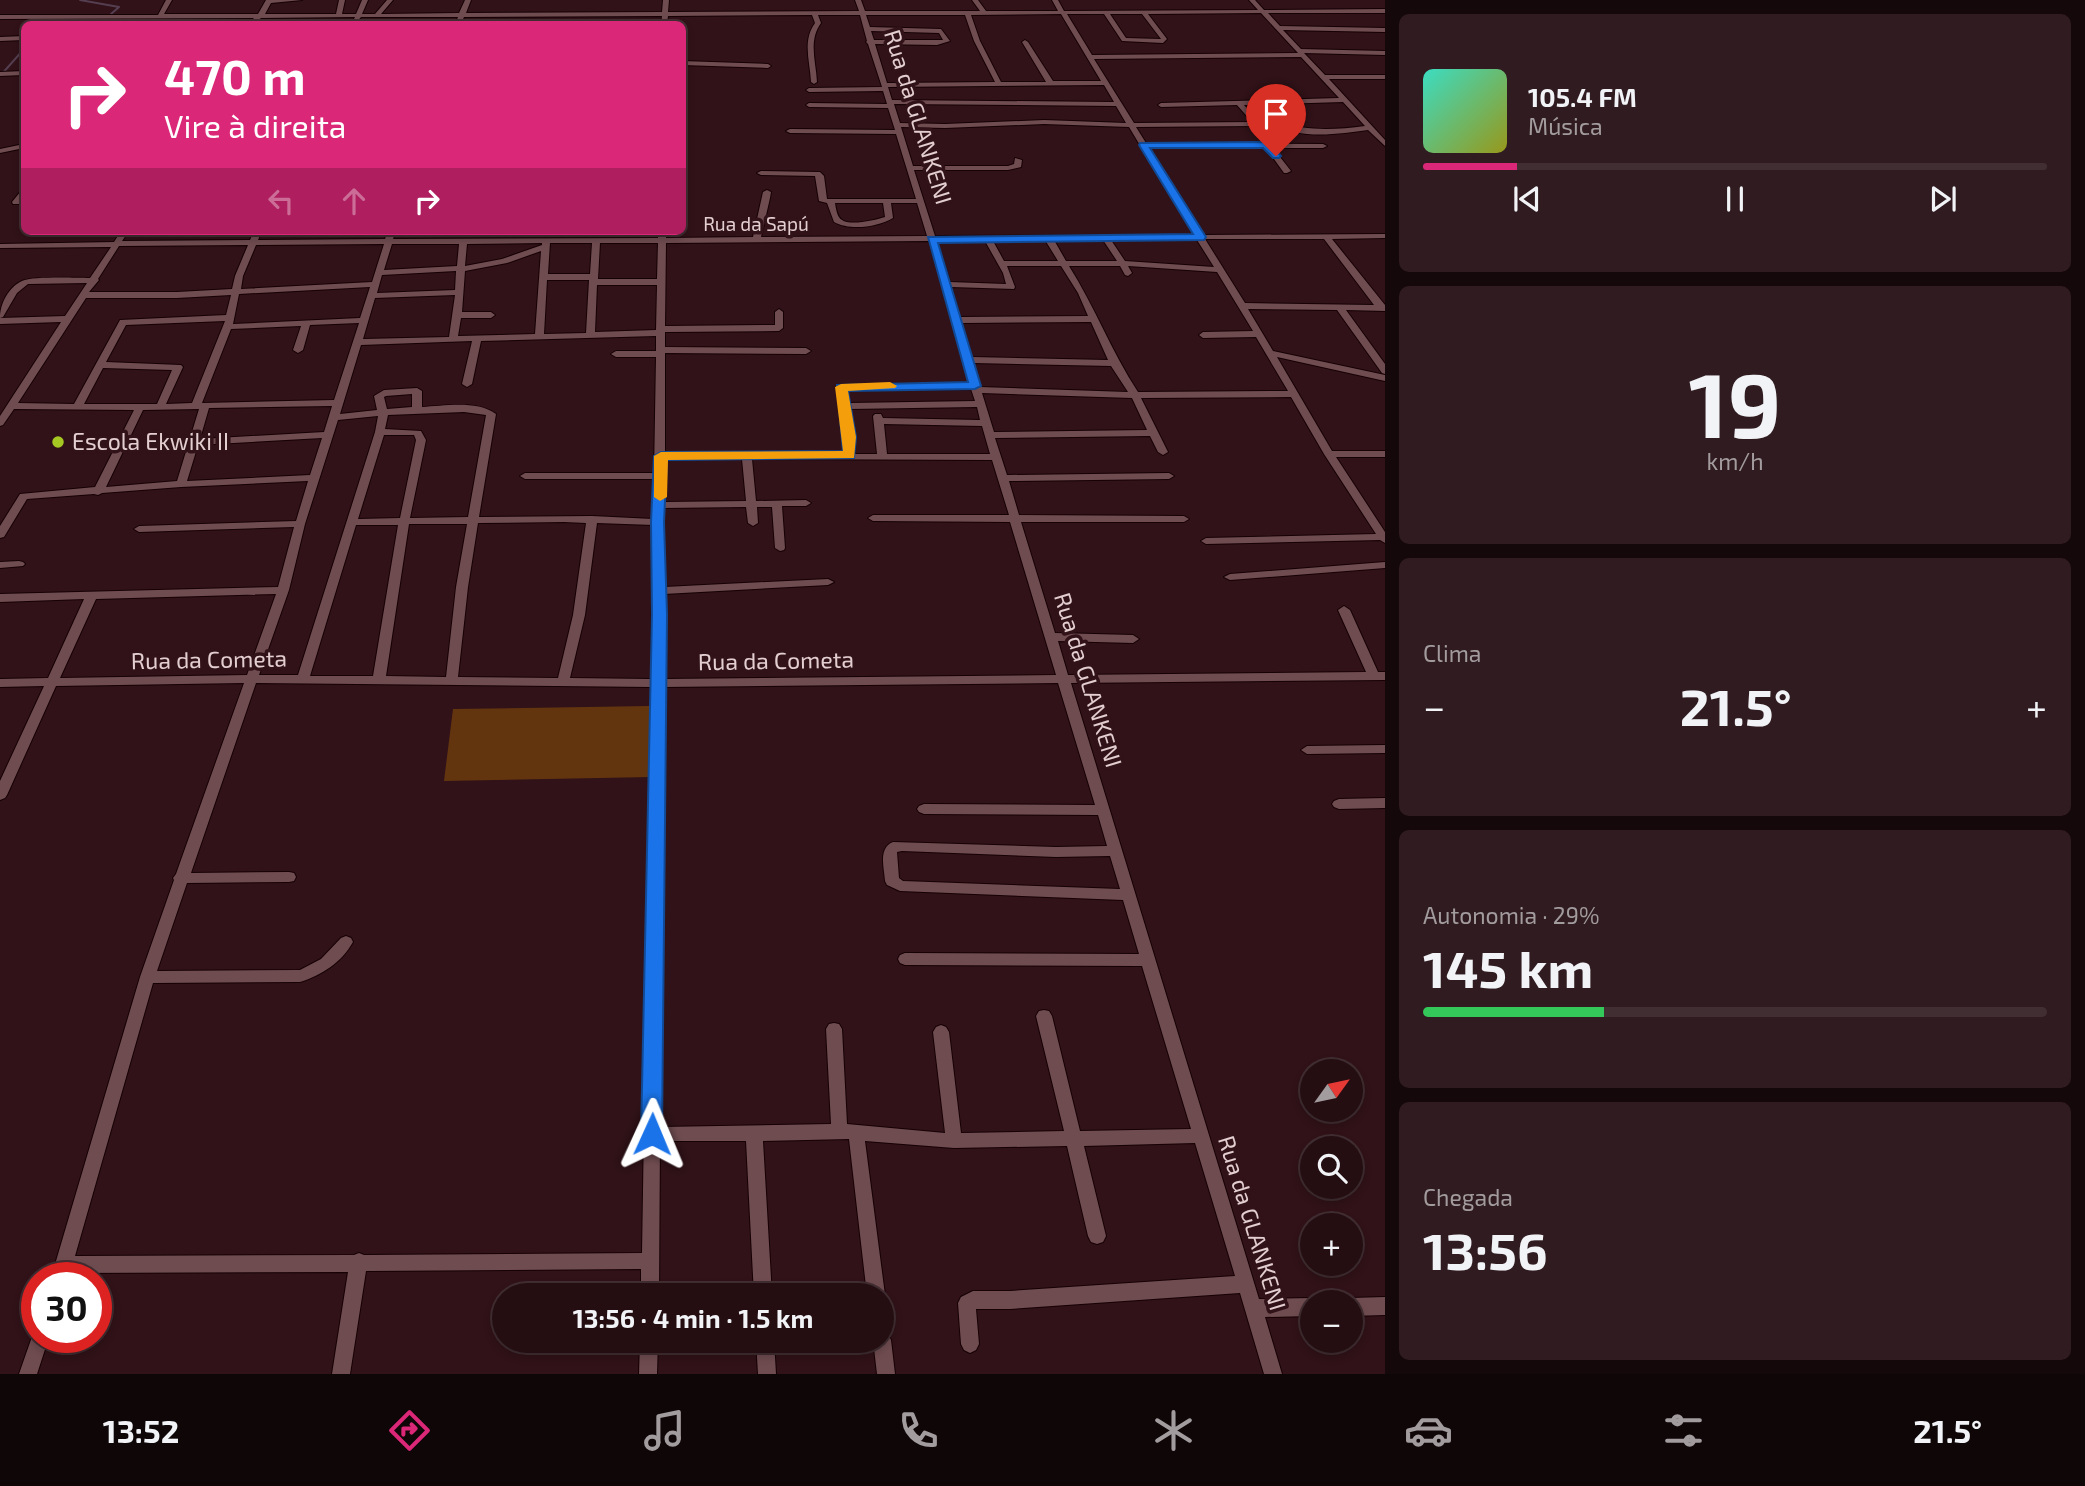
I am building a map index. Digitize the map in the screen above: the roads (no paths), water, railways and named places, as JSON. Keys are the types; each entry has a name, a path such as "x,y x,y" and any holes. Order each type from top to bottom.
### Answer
{"street":[{"path":"160,16 169,0"},
{"path":"253,21 269,0 299,0"},
{"path":"338,16 342,0"},
{"path":"356,21 366,0"},
{"path":"376,16 390,0"},
{"path":"459,21 468,0"},
{"path":"665,21 666,0"},
{"path":"761,0 764,13"},
{"name":"Rua da GLANKENI","path":"858,0 946,284 1273,1374"},
{"path":"898,0 900,13"},
{"path":"975,0 984,13"},
{"path":"1055,0 1243,306 1329,454 1384,538"},
{"path":"1252,0 1385,144"},
{"path":"0,17 376,16 562,11 984,13 1106,12 1120,9 1144,12 1163,9 1384,12"},
{"path":"1364,11 1384,31"},
{"path":"584,21 590,12"},
{"path":"1106,12 1124,40 1163,41 1144,12"},
{"path":"814,13 818,23 812,29 809,39 814,82"},
{"path":"968,13 973,36 988,58 999,84"},
{"path":"100,21 104,16"},
{"path":"1279,28 1384,31"},
{"path":"867,29 941,31 947,41 869,42"},
{"path":"0,39 21,38"},
{"path":"1025,42 1051,84"},
{"path":"1090,57 1385,52"},
{"path":"686,63 768,66"},
{"path":"0,74 21,73"},
{"path":"1324,78 1385,77"},
{"path":"809,90 1105,83"},
{"path":"1180,125 1160,105 1344,100"},
{"path":"790,131 1044,122 1131,125 1258,124 1238,102"},
{"path":"809,105 1118,104"},
{"path":"1277,124 1291,128 1370,128"},
{"path":"1144,145 1322,146"},
{"path":"1268,146 1287,171"},
{"path":"0,152 21,147"},
{"path":"909,168 1008,168 1018,165 1018,160"},
{"path":"761,173 817,174 820,176 822,200 920,201"},
{"path":"757,240 757,224 766,206 767,192"},
{"path":"16,202 21,196"},
{"path":"830,201 834,216 844,224 876,223 889,218 887,201"},
{"path":"0,424 6,410 123,235"},
{"path":"181,484 201,406 229,323 235,292 256,235"},
{"path":"484,242 485,235"},
{"path":"649,1283 662,236"},
{"name":"Rua da Sapú","path":"0,246 253,243 390,237 546,244 662,236 757,240 1385,236"},
{"path":"65,1262 147,977 283,590 300,524 390,237"},
{"path":"1327,237 1383,308"},
{"path":"1048,238 1095,319 1114,363 1135,395 1163,452"},
{"path":"1105,238 1128,273"},
{"path":"946,284 1009,287 1012,284 988,239"},
{"path":"590,335 596,241"},
{"path":"453,340 458,315 457,292 463,242"},
{"path":"85,295 177,295 375,284 514,260 546,244 539,336"},
{"path":"514,260 545,265"},
{"path":"1002,263 1122,264 1220,270"},
{"path":"544,277 661,282"},
{"path":"0,315 14,291 26,282 94,280"},
{"path":"375,284 457,292"},
{"path":"1243,306 1383,308"},
{"path":"1340,308 1385,372"},
{"path":"359,342 779,328 779,312"},
{"path":"458,315 491,315"},
{"path":"0,321 69,319"},
{"path":"955,320 1095,319"},
{"path":"78,406 122,322 306,323 365,320"},
{"path":"298,350 306,323"},
{"path":"1203,335 1259,334"},
{"path":"467,384 477,339"},
{"path":"615,355 806,351"},
{"path":"1270,353 1385,378"},
{"path":"968,360 1114,363"},
{"path":"101,365 178,367 160,407"},
{"path":"849,455 850,437 841,387 844,386 1135,395 1294,394"},
{"path":"303,680 380,432 383,414 379,396 384,393 417,391 418,410"},
{"path":"6,410 78,406 338,403"},
{"path":"844,406 980,404"},
{"path":"877,405 882,457"},
{"path":"99,492 140,407"},
{"path":"334,417 418,410 479,409 491,414 462,587 452,680"},
{"path":"879,421 986,423"},
{"path":"379,680 397,558 421,436 414,432 380,432"},
{"path":"990,435 1152,433"},
{"path":"193,442 327,435"},
{"path":"1329,454 1385,454"},
{"path":"747,455 753,523"},
{"path":"661,456 996,457"},
{"path":"524,476 660,476"},
{"path":"1003,478 1169,476"},
{"path":"0,535 24,496 181,484 316,478"},
{"path":"777,503 780,548"},
{"path":"660,505 806,503"},
{"path":"873,518 1184,519"},
{"path":"562,682 579,615 592,520"},
{"path":"354,522 657,522"},
{"path":"139,529 300,524"},
{"path":"1206,541 1384,538"},
{"path":"0,565 19,564"},
{"path":"1230,577 1385,565"},
{"path":"659,590 828,582"},
{"path":"0,598 283,590"},
{"path":"0,795 92,595"},
{"path":"1344,610 1379,676"},
{"path":"1052,637 1133,639"},
{"name":"Rua da Cometa","path":"0,683 253,679 658,683 1379,676"},
{"path":"1307,750 1385,749"},
{"path":"1339,804 1385,803"},
{"path":"924,809 1104,810"},
{"path":"1116,851 1056,852 902,846 893,847 890,851 892,881 900,886 1128,895"},
{"path":"180,878 289,877"},
{"path":"147,977 300,976 319,970 332,960 346,942"},
{"path":"905,959 1149,960"},
{"path":"1044,1016 1097,1236"},
{"path":"834,1029 874,1283"},
{"path":"941,1032 954,1141"},
{"path":"652,1134 754,1135 848,1131 954,1141 1202,1136"},
{"path":"754,1135 761,1283"},
{"path":"112,1269 359,1261 650,1261"},
{"path":"341,1374 359,1261"},
{"path":"970,1344 966,1310 967,1303 973,1300 1010,1300 1247,1284"},
{"path":"1363,1307 1385,1306"},
{"path":"1254,1308 1300,1307"},
{"path":"28,1374 35,1353"},
{"path":"648,1374 649,1353"},
{"path":"766,1353 767,1374"},
{"path":"884,1353 886,1374"}],"waterway":[{"path":"80,0 119,7 111,14"},
{"path":"0,76 21,52"}],"place":[{"name":"Escola Ekwiki II","path":"58,442"}]}
